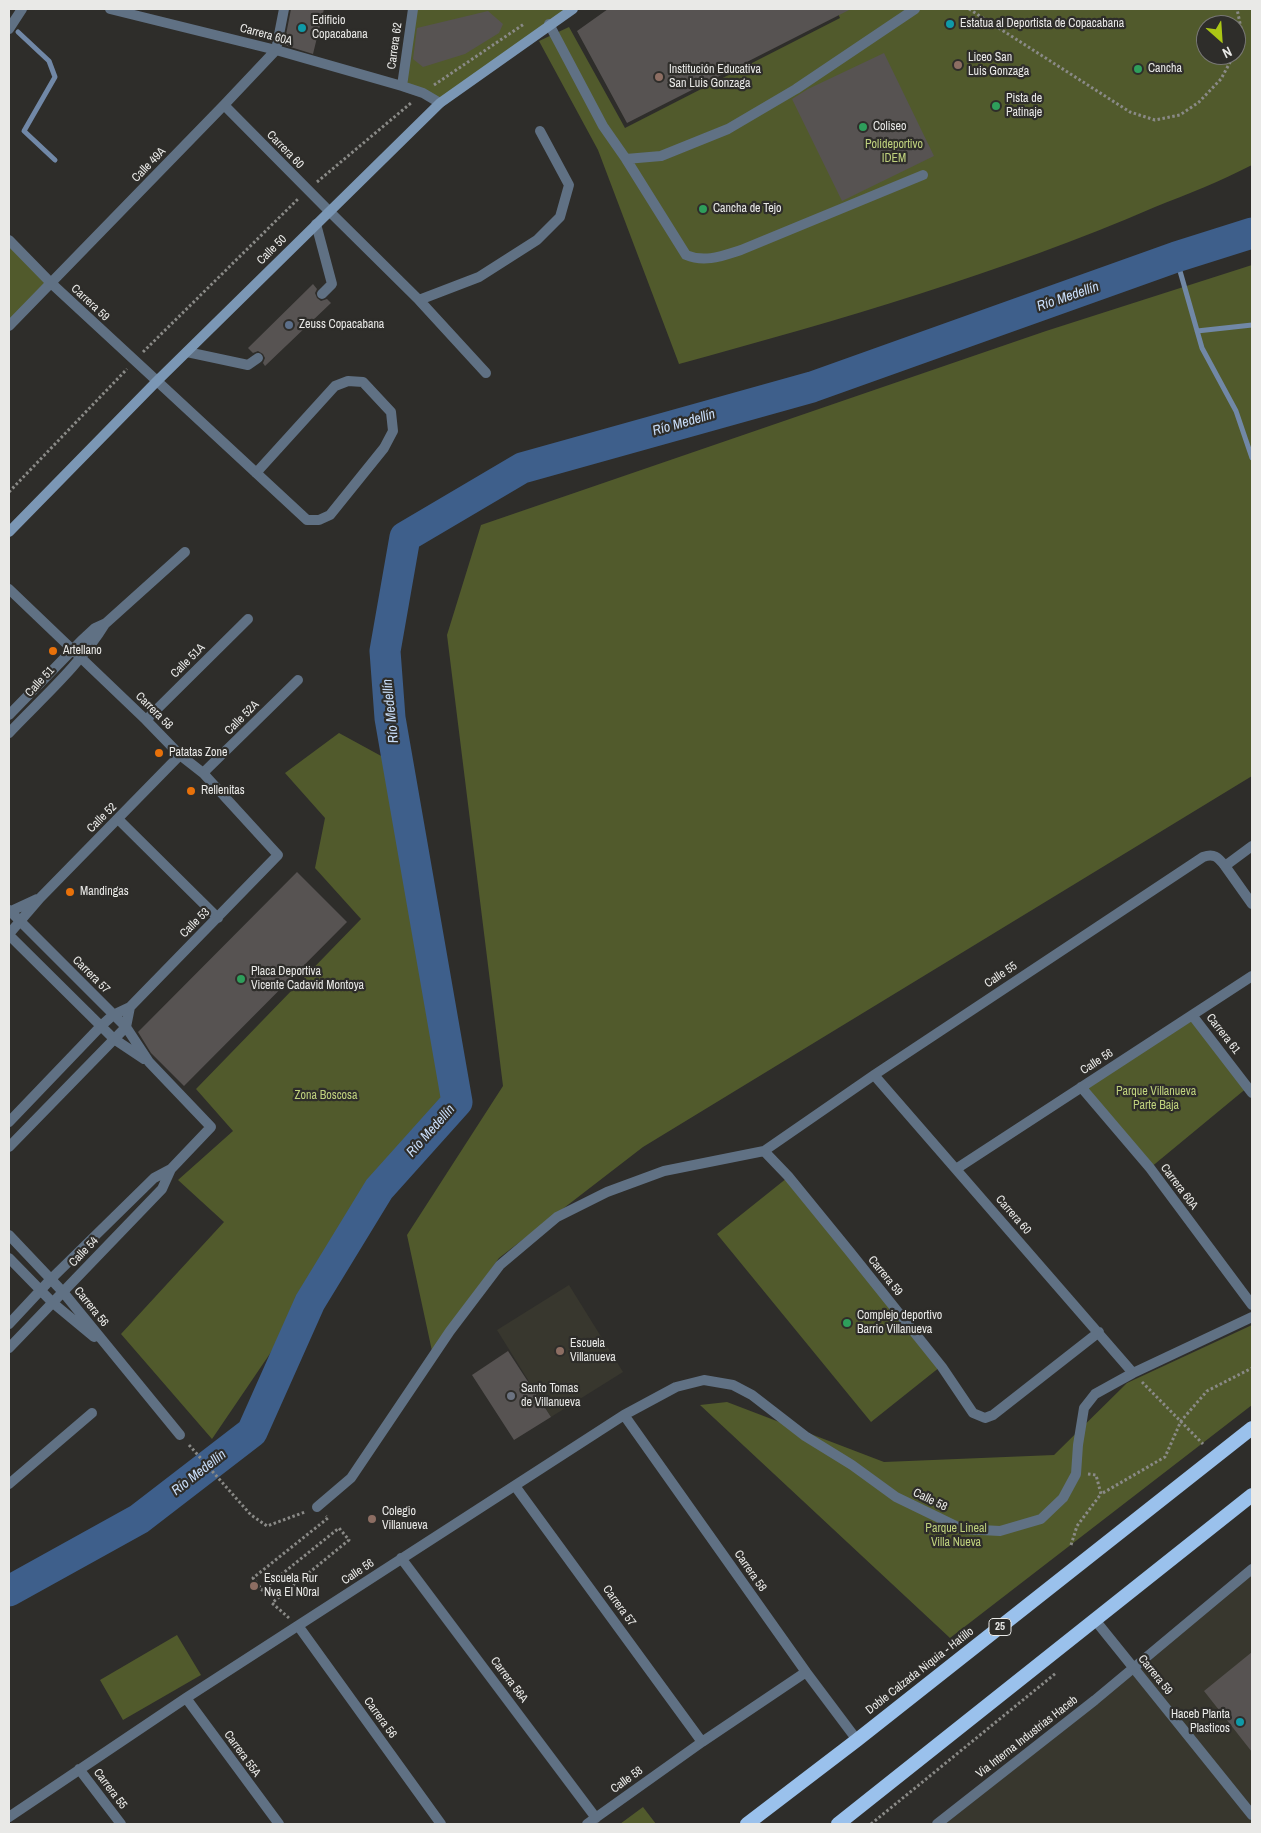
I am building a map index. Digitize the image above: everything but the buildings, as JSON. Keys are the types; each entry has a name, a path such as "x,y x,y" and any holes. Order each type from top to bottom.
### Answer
{"highway":[{"name":"Doble Calzada Niquia - Hatillo","path":"748,1824 858,1740 1252,1428"},
{"path":"838,1824 1252,1495"}],"main road":[{"name":"Calle 50","path":"9,532 157,381 440,103 573,9"}],"street":[{"path":"9,29 22,9"},
{"name":"Carrera 60A","path":"110,9 276,50 402,86 423,93 440,103"},
{"path":"276,50 284,9"},
{"name":"Carrera 62","path":"402,86 413,9"},
{"path":"626,159 661,156 728,129 796,89 915,9"},
{"path":"550,24 603,126 686,255 696,259 711,259 741,250 923,175"},
{"name":"Calle 49A","path":"9,326 276,50"},
{"name":"Carrera 60","path":"224,105 419,300 486,373"},
{"path":"419,300 478,277 537,240 560,217 569,185 540,131"},
{"path":"316,224 332,284 322,294"},
{"name":"Carrera 59","path":"9,240 51,283 134,361 307,520 319,520 330,515 384,448 393,431 391,412 363,382 348,381 335,386 256,473"},
{"path":"187,352 248,365 258,358"},
{"name":"Calle 51","path":"9,733 80,657 106,623 185,552"},
{"name":"Carrera 58","path":"9,588 180,755 203,774 278,855"},
{"name":"Calle 51A","path":"146,720 248,619"},
{"name":"Calle 51","path":"9,715 72,649 95,628 106,623"},
{"name":"Calle 52A","path":"203,774 298,680"},
{"name":"Calle 52","path":"9,935 40,898 180,755"},
{"path":"118,820 218,918"},
{"path":"1252,846 1225,866 1252,904"},
{"name":"Calle 55","path":"764,1151 874,1075 1203,857 1210,854 1217,856 1225,866"},
{"name":"Calle 53","path":"9,1122 112,1014 130,1007 278,855"},
{"name":"Calle 52","path":"9,911 40,898"},
{"name":"Carrera 57","path":"9,911 126,1027 149,1062 211,1127"},
{"name":"Carrera 57","path":"9,935 114,1039 149,1062"},
{"name":"Calle 56","path":"956,1169 1252,976"},
{"path":"9,1147 126,1027 130,1007"},
{"name":"Carrera 61","path":"1192,1015 1252,1093"},
{"name":"Carrera 60","path":"874,1075 1133,1373"},
{"name":"Carrera 60A","path":"1081,1088 1150,1168 1252,1305"},
{"name":"Calle 54","path":"9,1324 51,1279 154,1178 171,1169 211,1127"},
{"path":"317,1507 351,1478 450,1331 500,1265 557,1217 607,1192 664,1171 764,1151"},
{"name":"Carrera 59","path":"764,1151 788,1176 942,1367 973,1413 984,1418 993,1416 1099,1332"},
{"name":"Calle 54","path":"9,1348 162,1189 171,1169"},
{"name":"Carrera 56","path":"9,1235 63,1292 180,1435"},
{"name":"Carrera 56","path":"9,1258 53,1303 111,1352"},
{"name":"Calle 58","path":"676,1387 704,1380 733,1385 752,1395 805,1436 896,1497 962,1529 1000,1531 1041,1519 1064,1498 1076,1474 1078,1445 1084,1408 1096,1394 1133,1373 1252,1318"},
{"name":"Calle 56","path":"9,1817 186,1698 299,1627 402,1558 624,1415 676,1387"},
{"path":"9,1484 92,1412"},
{"name":"Carrera 58","path":"624,1415 806,1672 858,1740"},
{"name":"Carrera 57","path":"515,1486 702,1742"},
{"name":"Carrera 56A","path":"402,1558 596,1818"},
{"name":"Via Interna Industrias Haceb","path":"937,1824 1095,1700 1252,1569"},
{"name":"Carrera 59","path":"1095,1620 1252,1815"},
{"name":"Carrera 56","path":"299,1627 441,1824"},
{"name":"Calle 58","path":"587,1824 702,1742 806,1672"},
{"name":"Carrera 55A","path":"186,1698 279,1824"},
{"name":"Carrera 55","path":"79,1769 121,1824"}],"path":[{"path":"968,9 1130,112 1155,120 1180,116 1199,102 1221,79 1229,65"},
{"path":"9,492 134,361 307,190 423,93 532,19"},
{"path":"1071,1545 1077,1526 1101,1494 1165,1457 1181,1421 1207,1391 1252,1368"},
{"path":"1133,1373 1203,1444"},
{"path":"180,1435 251,1515 267,1526 317,1507 328,1518 253,1578 262,1590 339,1528 349,1540 272,1603 299,1627"},
{"path":"1076,1474 1096,1475 1101,1494"},
{"path":"871,1824 1061,1669"}],"shaded area":[{"name":"Escuela Villanueva","path":"569,1285 623,1372 551,1417 497,1330"},
{"path":"1252,1569 1252,1824 936,1824"}],"green space":[{"path":"413,9 579,9 440,103 402,86"},
{"name":"Polideportivo IDEM","path":"836,9 1252,9 1252,165 1097,231 980,274 800,330 679,364 598,150 539,41 569,27 625,128 840,18"},
{"path":"9,240 51,283 9,321"},
{"path":"1252,265 1252,776 643,1147 499,1258 432,1351 407,1235 503,1086 447,635 481,525 1046,331"},
{"name":"Zona Boscosa","path":"339,733 383,757 449,1090 212,1439 121,1334 224,1222 178,1180 233,1131 196,1089 361,919 315,868 325,818 285,773"},
{"name":"Parque Villanueva Parte Baja","path":"1192,1015 1248,1087 1150,1168 1081,1087"},
{"name":"Complejo deportivo Barrio Villanueva","path":"787,1178 940,1367 871,1422 717,1234"},
{"name":"Parque Lineal Villa Nueva","path":"1252,1325 1252,1405 950,1638 700,1405 727,1402 884,1462 1054,1455 1127,1383"},
{"path":"177,1635 201,1675 123,1720 100,1680"},
{"path":"643,1807 656,1824 620,1824"}],"waterway":[{"path":"18,32 49,61 55,77 24,131 55,160"},
{"name":"Río Medellín","path":"9,1591 139,1519 252,1432 310,1302 379,1189 457,1102 390,718 385,651 405,537 522,468 812,387 1176,257 1252,233"},
{"path":"1176,257 1202,348 1236,411 1252,458"},
{"path":"1197,331 1252,325"}],"place":[{"name":"Estatua al Deportista de Copacabana","path":"950,24"},
{"name":"Edificio Copacabana","path":"302,28"},
{"name":"Liceo San Luis Gonzaga","path":"958,65"},
{"name":"Cancha","path":"1138,69"},
{"name":"Institución Educativa San Luis Gonzaga","path":"659,77"},
{"name":"Pista de Patinaje","path":"996,106"},
{"name":"Coliseo","path":"863,127"},
{"name":"Cancha de Tejo","path":"703,209"},
{"name":"Zeuss Copacabana","path":"289,325"},
{"name":"Artellano","path":"53,651"},
{"name":"Patatas Zone","path":"159,753"},
{"name":"Rellenitas","path":"191,791"},
{"name":"Mandingas","path":"70,892"},
{"name":"Placa Deportiva Vicente Cadavid Montoya","path":"241,979"},
{"name":"Complejo deportivo Barrio Villanueva","path":"847,1323"},
{"name":"Escuela Villanueva","path":"560,1351"},
{"name":"Santo Tomas de Villanueva","path":"511,1396"},
{"name":"Colegio Villanueva","path":"372,1519"},
{"name":"Escuela Rur Nva El N0ral","path":"254,1586"},
{"name":"Haceb Planta Plasticos","path":"1240,1722"}]}
